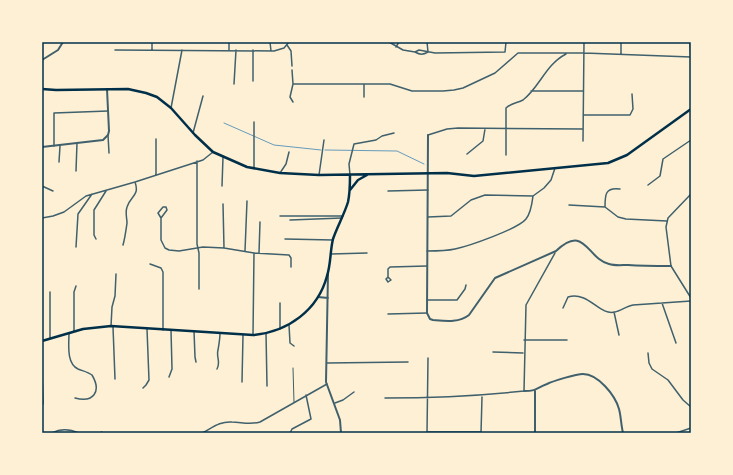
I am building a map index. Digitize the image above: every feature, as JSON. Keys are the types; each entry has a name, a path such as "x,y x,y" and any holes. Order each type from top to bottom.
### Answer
{"main road":[{"path":"42,89 128,88 146,93 171,108 193,133 213,152 223,157 247,167 280,173 319,176 447,172 474,176 602,164 627,155 691,109"},
{"path":"350,191 358,180 369,174"},
{"path":"42,340 92,327 112,326 243,335 266,333 280,329 307,311 325,283 333,240 348,202 350,175"}],"street":[{"path":"42,60 58,50 63,42"},
{"path":"152,42 152,50"},
{"path":"229,42 229,50"},
{"path":"270,42 270,51"},
{"path":"115,50 270,51 280,50 289,42"},
{"path":"389,42 403,50 419,54 428,52"},
{"path":"396,47 399,42"},
{"path":"428,42 428,52"},
{"path":"415,52 419,50 428,52 470,53 506,52 506,42"},
{"path":"583,141 584,42"},
{"path":"621,42 621,54"},
{"path":"690,42 691,61"},
{"path":"287,45 291,51 292,66"},
{"path":"171,108 182,50"},
{"path":"234,84 236,50"},
{"path":"253,50 253,81"},
{"path":"293,84 390,84 412,91 443,91 463,88 495,73 518,53 584,53 691,57"},
{"path":"506,155 506,108 522,100 555,61 568,53"},
{"path":"292,70 293,84 290,97 293,102"},
{"path":"364,85 364,97"},
{"path":"106,88 109,153"},
{"path":"531,91 583,91"},
{"path":"583,115 630,116 633,109 632,94"},
{"path":"193,133 203,96"},
{"path":"54,146 54,113 108,111"},
{"path":"254,122 254,168"},
{"path":"556,251 495,278 469,315 465,318 455,321 430,319 427,313 428,135 452,128 583,129"},
{"path":"467,154 483,141 485,129"},
{"path":"350,175 349,164 354,144 376,140 382,136 394,134"},
{"path":"42,147 103,140 108,135"},
{"path":"156,139 156,175"},
{"path":"319,176 324,140"},
{"path":"648,184 660,176 663,160 691,140"},
{"path":"76,171 77,143"},
{"path":"59,162 60,146"},
{"path":"42,218 58,214 81,199 92,194 135,182 197,161 208,157 213,152"},
{"path":"280,173 286,164 289,152"},
{"path":"222,186 223,157"},
{"path":"197,161 197,244 200,253 199,289"},
{"path":"428,217 451,216 471,200 485,195 533,196 544,188 551,180 555,168"},
{"path":"123,245 127,223 126,212 129,203 136,193 137,187 135,182"},
{"path":"42,186 54,191"},
{"path":"605,207 605,194 607,191 613,188 620,189"},
{"path":"96,239 94,235 94,210 106,190"},
{"path":"388,191 428,190"},
{"path":"76,247 78,214 92,194"},
{"path":"691,194 671,214 667,222 666,234 671,266 691,298"},
{"path":"428,252 455,249 518,226 526,220 529,215 533,196"},
{"path":"245,251 247,201"},
{"path":"223,204 224,248"},
{"path":"569,206 605,207 618,217 626,219 667,222"},
{"path":"161,218 167,211 166,207 163,207 158,213 161,218 161,240 165,248 173,251 198,248 224,248 254,253 289,255 291,258 291,267"},
{"path":"280,216 342,217"},
{"path":"290,220 342,217"},
{"path":"259,253 260,222"},
{"path":"285,240 333,240"},
{"path":"524,391 526,305 556,251 563,244 578,241 587,246 602,261 609,264 671,266"},
{"path":"253,335 254,253"},
{"path":"330,254 367,254"},
{"path":"150,264 161,268 163,272 163,330"},
{"path":"388,277 388,269 390,267 427,266"},
{"path":"328,271 327,384 340,420 342,433"},
{"path":"115,379 112,306 115,296 116,274"},
{"path":"427,300 457,300 466,289 466,285"},
{"path":"74,331 74,292 76,286"},
{"path":"50,292 50,338"},
{"path":"563,308 568,297 575,295 580,296 605,310 614,312 633,305 691,301"},
{"path":"318,296 328,298"},
{"path":"280,303 280,329"},
{"path":"662,303 676,343"},
{"path":"614,312 619,335"},
{"path":"388,314 427,313"},
{"path":"289,324 290,343 294,346"},
{"path":"143,388 148,380 147,328"},
{"path":"169,378 172,369 171,330"},
{"path":"194,331 196,362"},
{"path":"69,333 69,356 71,361 76,368 92,375 97,386 95,394 92,397 84,400 75,398"},
{"path":"217,369 219,365 218,350 220,344 220,333"},
{"path":"266,333 267,386"},
{"path":"242,382 243,335"},
{"path":"524,340 567,340"},
{"path":"493,352 524,353"},
{"path":"648,353 649,363 652,369 668,380 683,400 691,407"},
{"path":"428,358 426,432 481,433 482,396"},
{"path":"327,363 408,362"},
{"path":"42,373 43,404"},
{"path":"385,398 482,396 535,391 547,384 580,374 588,375 609,390 614,397 619,409 623,433"},
{"path":"204,432 231,421 253,424 260,422 327,384"},
{"path":"535,391 535,433"},
{"path":"334,402 343,400 354,392"},
{"path":"290,433 292,429 312,419 306,395"},
{"path":"676,433 691,428"},
{"path":"52,433 61,429 67,429 79,433"}],"lane":[{"path":"293,368 294,402"}],"waterway":[{"path":"224,123 274,145 321,150"},
{"path":"325,150 397,151 424,164"}]}
